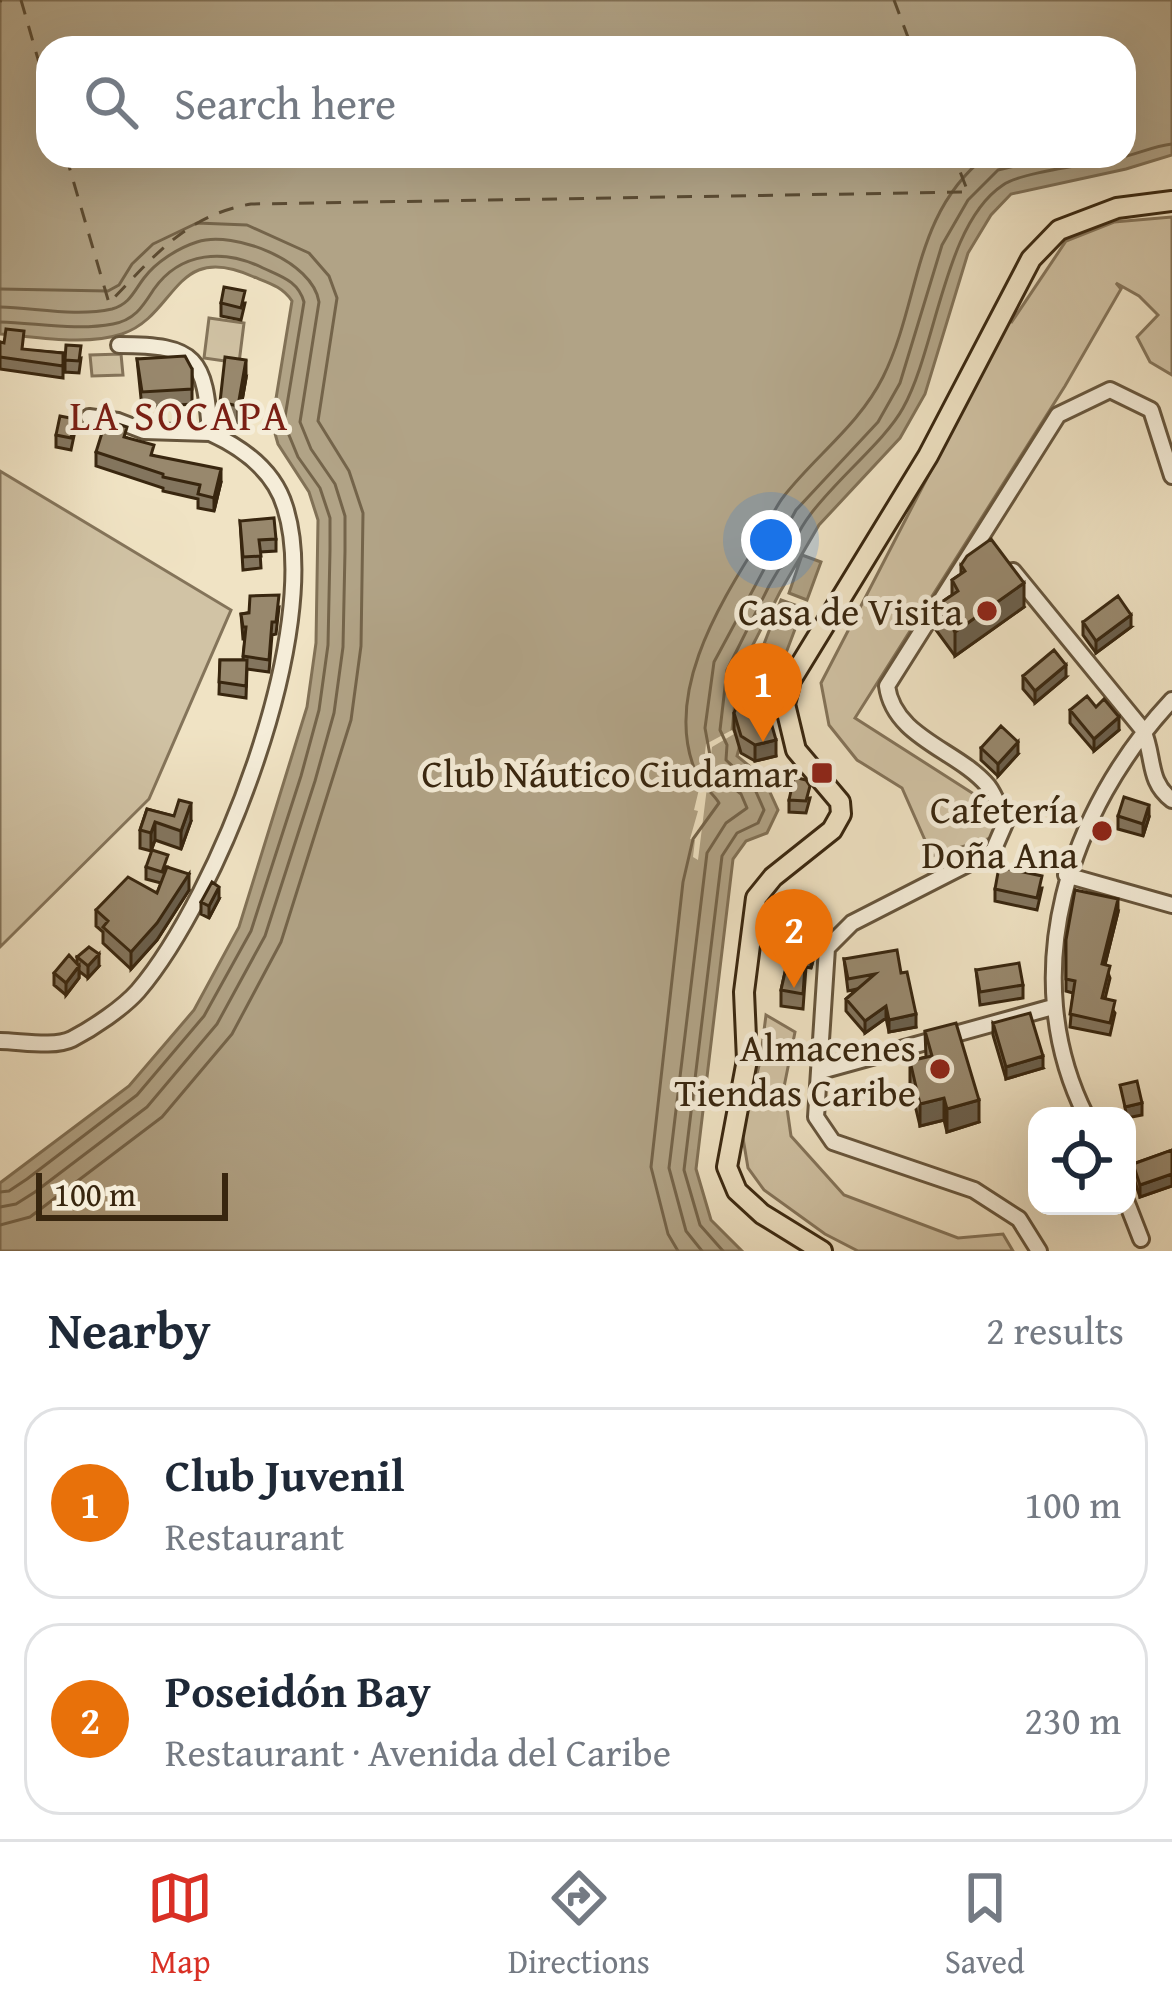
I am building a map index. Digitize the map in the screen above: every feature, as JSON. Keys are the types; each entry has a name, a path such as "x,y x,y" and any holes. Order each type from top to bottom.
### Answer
{"main road":[{"path":"822,1251 762,1214 737,1191 727,1167 747,1060 744,992 756,898 773,877 832,830 841,814 841,802 796,750 785,704 791,680 928,456 1031,259 1059,230 1117,208 1172,201"}],"street":[{"path":"119,345 177,349 190,359 207,379 210,433"},
{"path":"1039,1251 1019,1219 974,1190 832,1142 816,1117 827,948 852,923 992,851 1006,821 988,786 903,722 890,705 887,686 1058,416 1109,390 1150,410 1172,476"},
{"path":"0,1041 68,1041 136,994 210,880 238,812 286,648 294,602 285,504 244,448 210,433 144,431 89,417"},
{"path":"982,536 1143,730 1153,753 1151,777 1172,800"},
{"path":"1082,1107 1065,1066 1053,1007 1056,939 1066,875 1143,730 1172,700"},
{"path":"1066,875 1172,904"},
{"path":"821,1072 1053,1007"},
{"path":"1132,1215 1141,1239"}],"shaded area":[{"path":"1172,217 1172,375 1150,362 1137,337 1158,315 1116,283 1121,289 1065,386 855,718 1002,812 991,838 932,856 902,788 857,760 829,725 821,683 1013,312 1011,323 1066,241 1114,222"},
{"path":"209,318 244,323 239,363 204,358"},
{"path":"121,354 123,375 92,376 90,355"},
{"path":"0,471 231,610 149,799 0,947"},
{"path":"766,1015 795,1032 784,1087 791,1136 844,1195 958,1238 1003,1234 1013,1251 858,1251 825,1234 764,1190 748,1168 742,1132"}],"water":[{"path":"0,0 1172,0 1172,155 1136,166 1136,36 36,36 36,168 1129,168 1011,194 991,215 968,253 925,394 900,438 819,525 738,674 732,730 741,741 737,756 763,777 778,810 767,833 746,841 733,859 696,1169 711,1220 742,1251 0,1251 0,1183 129,1086 194,1010 239,927 307,707 316,643 318,520 309,492 278,444 272,423 292,301 275,286 254,277 227,268 207,268 191,274 155,312 122,334 77,340 0,334"},
{"path":"802,555 821,562 807,600 789,593"},
{"path":"781,600 803,608 786,653 764,644"}],"pier":[{"path":"732,730 734,734 712,747 698,860 693,857 695,840 690,839 698,811 694,810 702,777 698,775 700,762 706,744"}],"building":[{"path":"224,287 245,291 241,308 221,303"},
{"path":"6,329 24,331 22,349 63,353 63,366 0,357"},
{"path":"66,345 81,346 79,361 65,360"},
{"path":"185,356 192,369 192,389 142,392 137,359"},
{"path":"225,357 246,360 238,406 220,402"},
{"path":"60,416 75,419 71,438 56,435"},
{"path":"106,420 127,427 124,437 154,445 151,455 221,469 214,498 198,494 200,485 96,452"},
{"path":"274,518 276,539 259,540 261,556 243,557 240,521"},
{"path":"991,539 1024,583 955,632 936,606 958,591 952,580 965,571 961,565 967,556"},
{"path":"279,595 269,660 243,656 246,627 241,614 249,613 250,596"},
{"path":"1118,596 1131,615 1096,641 1083,622"},
{"path":"1054,650 1066,665 1035,691 1023,676"},
{"path":"220,660 247,660 246,686 219,682"},
{"path":"752,660 769,663 759,680 776,740 755,745 741,736 734,713"},
{"path":"1087,696 1096,707 1104,699 1119,717 1094,739 1070,710"},
{"path":"1001,726 1018,742 998,764 981,748"},
{"path":"794,777 810,786 806,801 789,800"},
{"path":"1124,797 1149,805 1143,824 1118,816"},
{"path":"179,800 191,803 181,831 155,822 151,833 140,830 147,809 174,816"},
{"path":"152,850 168,855 162,872 146,867"},
{"path":"167,867 189,874 131,952 103,927 108,921 96,910 128,877 157,893"},
{"path":"999,867 1042,876 1037,898 995,889"},
{"path":"212,882 219,887 209,906 201,902"},
{"path":"1075,890 1118,899 1102,964 1110,966 1102,998 1115,1001 1110,1023 1070,1014 1075,981 1066,979 1066,940"},
{"path":"797,919 819,923 811,953 806,952 803,994 781,990"},
{"path":"89,947 99,954 88,966 77,957"},
{"path":"897,950 916,1014 889,1020 886,1006 865,1021 846,999 875,974 848,979 844,959"},
{"path":"69,955 79,966 66,983 54,973"},
{"path":"1019,963 1023,985 980,992 976,970"},
{"path":"1030,1013 1043,1056 1006,1067 993,1023"},
{"path":"956,1023 979,1100 947,1109 944,1098 920,1104 910,1061 932,1056 925,1031"},
{"path":"1137,1081 1142,1103 1125,1107 1120,1085"},
{"path":"1172,1150 1172,1174 1140,1185 1136,1163"}],"ferry route":[{"path":"21,0 36,52"},
{"path":"894,0 908,36"},
{"path":"70,168 109,303 188,228 251,204 968,192 959,168"}],"place":[{"name":"Casa de Visita","path":"987,611"},
{"name":"Club Juvenil","path":"763,742"},
{"name":"Club Náutico Ciudamar","path":"822,773"},
{"name":"Cafetería Doña Ana","path":"1102,831"},
{"name":"Poseidón Bay","path":"794,988"},
{"name":"Almacenes Tiendas Caribe","path":"940,1069"}],"district":[{"name":"LA SOCAPA","path":"180,415"}]}
